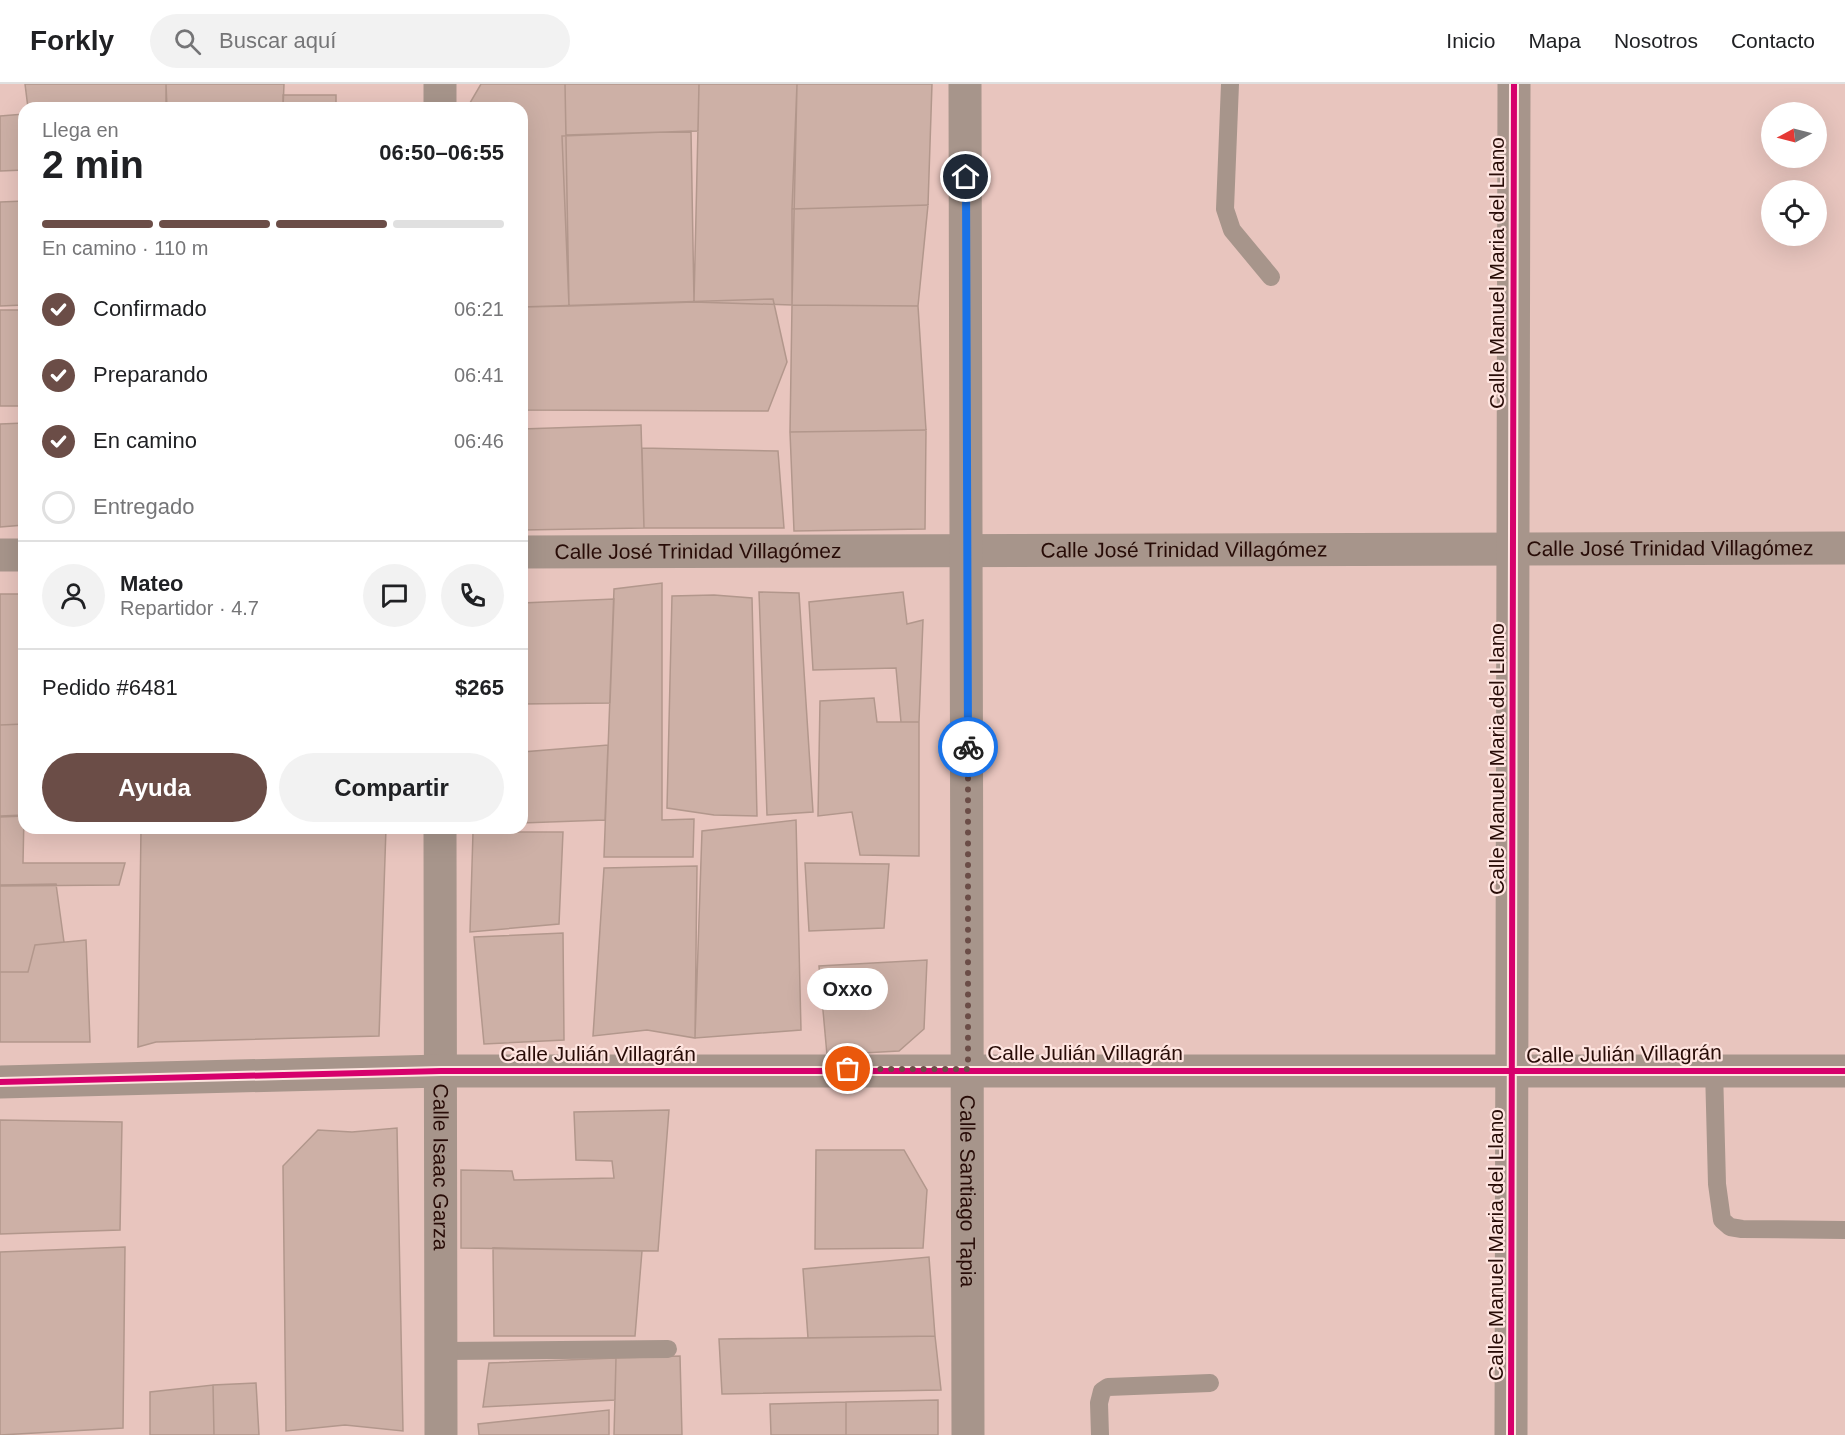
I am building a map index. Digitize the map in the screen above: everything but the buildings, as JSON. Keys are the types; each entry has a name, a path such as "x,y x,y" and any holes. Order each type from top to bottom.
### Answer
{"street":[{"path":"440,84 440,102"},
{"name":"Calle Santiago Tapia","path":"965,84 968,550 968,1435"},
{"name":"Calle Manuel Maria del Llano","path":"1511,1435 1514,84"},
{"name":"Calle José Trinidad Villagómez","path":"528,552 1845,548"},
{"path":"0,555 18,555"},
{"name":"Calle Isaac Garza","path":"441,834 441,1435"},
{"name":"Calle Julián Villagrán","path":"0,1082 441,1071 968,1069 1845,1071"}],"lane":[{"path":"1230,84 1226,209 1232,230 1271,277"},
{"path":"1714,1069 1718,1202 1722,1220 1731,1227 1742,1229 1845,1230"},
{"path":"441,1351 668,1349"},
{"path":"1100,1435 1099,1403 1102,1391 1108,1387 1210,1383"}],"cycle path":[{"path":"1511,1435 1514,84"},
{"path":"0,1082 441,1071 1845,1071"}],"way so far":[{"path":"848,1069 968,1069 968,747"}],"place":[{"name":"Oxxo","path":"848,1069"}],"route":[{"path":"966,177 968,747"}]}
